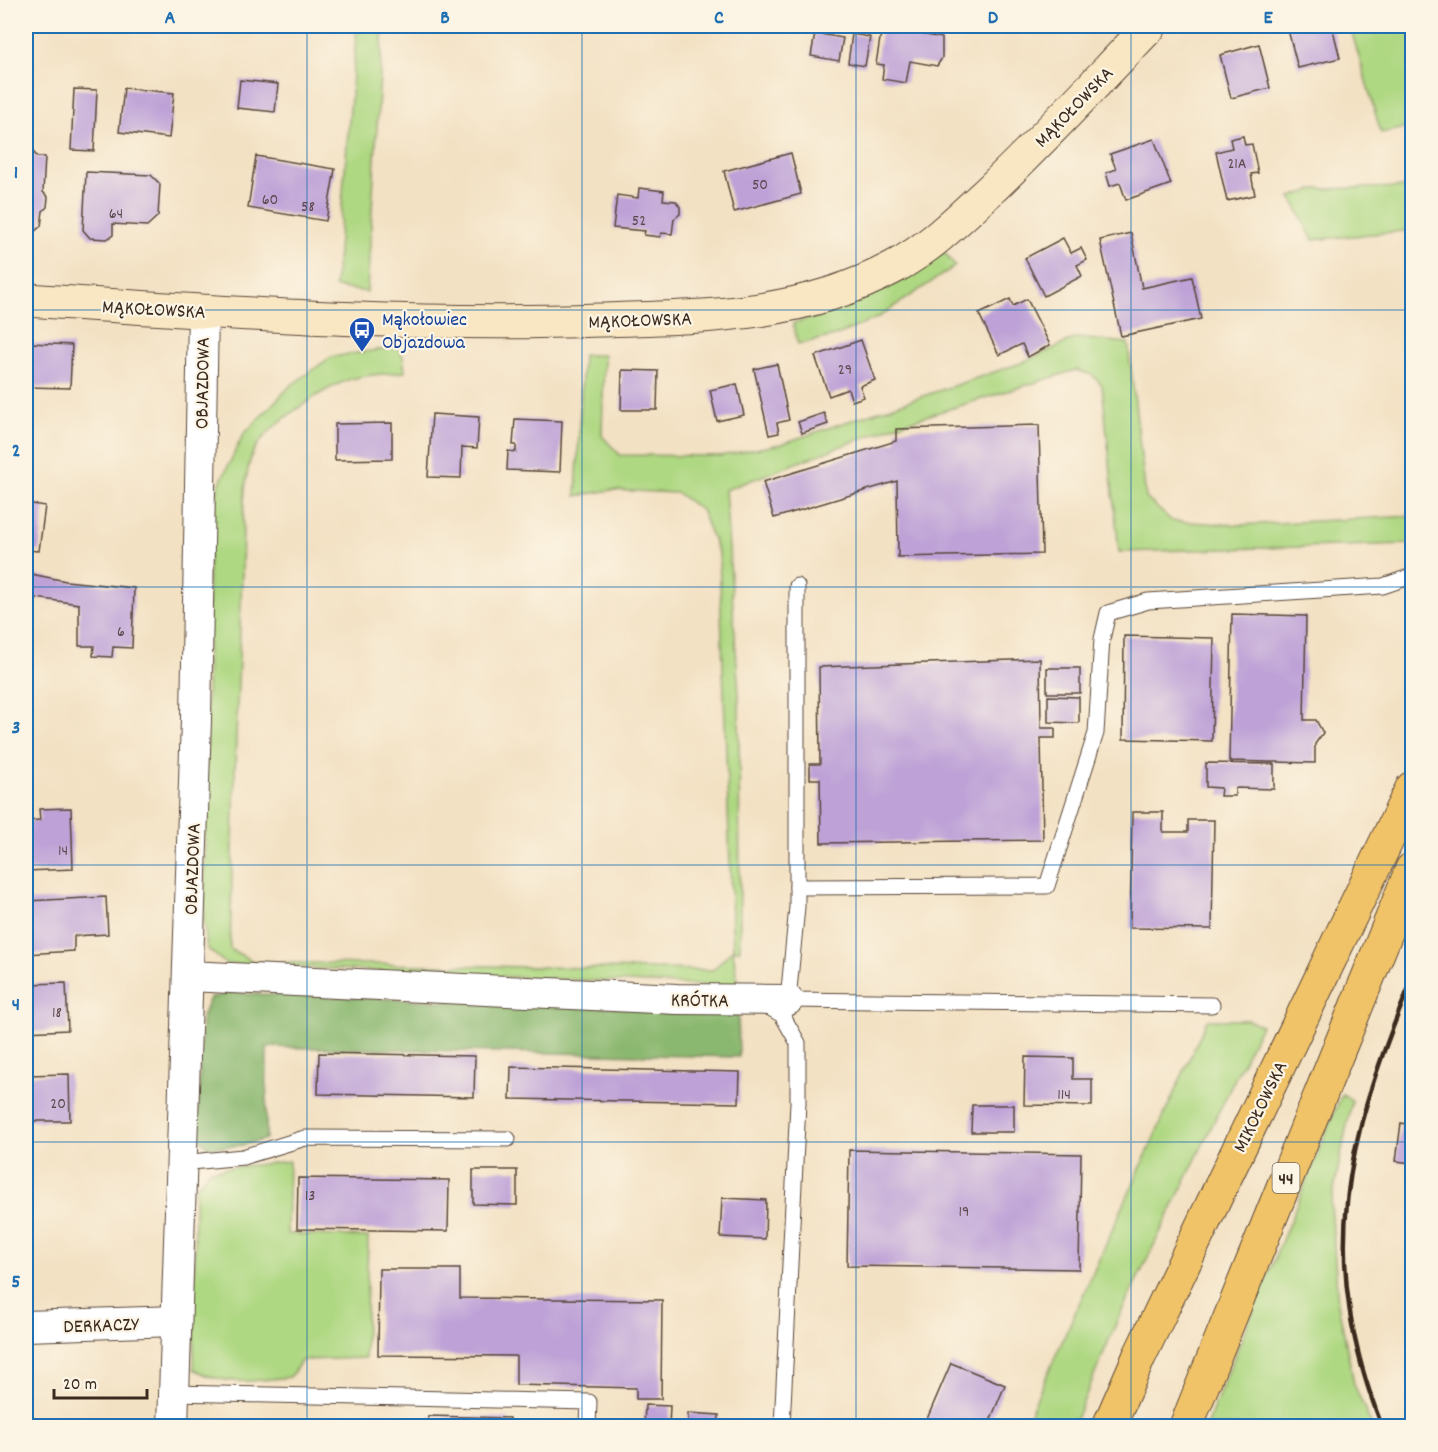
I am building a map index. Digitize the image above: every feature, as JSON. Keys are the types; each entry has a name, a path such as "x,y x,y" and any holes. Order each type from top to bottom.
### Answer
{"main road":[{"name":"MIKOŁOWSKA","path":"1110,1426 1139,1357 1413,788"},
{"name":"44","path":"1186,1426 1413,869"}],"street":[{"name":"MĄKOŁOWSKA","path":"26,300 202,311 468,323 529,323 751,313 812,300 852,288 897,265 942,236 1008,173 1150,26"},
{"name":"OBJAZDOWA","path":"173,1426 196,720 202,311"},
{"name":"KRÓTKA","path":"188,976 677,999 788,1000"},
{"name":"DERKACZY","path":"26,1326 176,1321"}],"lane":[{"path":"797,887 1047,886 1096,733 1102,639 1108,613 1148,601 1383,586 1413,576"},
{"path":"788,1000 797,887 797,586"},
{"path":"757,1000 782,1016 798,1043 798,1103 782,1426"},
{"name":"KRÓTKA","path":"788,1000 1212,1005"},
{"path":"181,1163 243,1157 305,1138 508,1139"},
{"path":"174,1393 589,1402 588,1426"}],"green space":[{"path":"357,26 383,26 367,292 335,287"},
{"path":"1350,26 1412,26 1412,127 1381,133"},
{"path":"1412,187 1412,230 1313,240 1291,197 1315,189"},
{"path":"944,252 955,266 877,318 835,336 798,344 793,323 853,304 909,276"},
{"path":"1076,338 1128,343 1146,498 1172,521 1239,525 1412,516 1412,544 1119,552 1102,385 1092,375 1076,370 897,425 725,490 739,695 740,950 733,950 738,987 226,964 207,948 204,921 209,547 218,487 243,435 290,386 331,357 397,347 403,356 405,372 355,378 330,388 287,416 264,437 251,457 245,488 243,526 230,949 254,962 713,970 733,949 719,554 701,510 677,493 611,490 576,496 583,355 604,355 602,436 620,455 720,456 781,444 1021,363"},
{"path":"231,993 738,1012 739,1057 267,1047 266,1139 244,1145 209,1148 197,1136 202,1017 210,998"},
{"path":"1207,1020 1248,1020 1261,1025 1117,1321 1073,1426 1024,1426"},
{"path":"1342,1094 1352,1100 1331,1204 1338,1304 1354,1384 1372,1426 1206,1426"},
{"path":"289,1161 287,1234 368,1237 365,1358 302,1360 290,1377 265,1380 229,1380 206,1375 194,1369 195,1188 210,1170"}],"building":[{"path":"882,26 916,26 915,33 942,38 942,58 937,66 910,61 906,83 882,79 884,65 876,64"},
{"path":"1287,26 1332,26 1340,58 1298,68"},
{"path":"815,33 843,38 839,61 811,56"},
{"path":"852,34 870,37 865,66 848,63"},
{"path":"1259,44 1270,88 1231,98 1220,55"},
{"path":"240,80 278,84 275,112 237,108"},
{"path":"124,88 174,93 169,138 119,132"},
{"path":"74,89 97,90 94,151 71,150"},
{"path":"1243,136 1245,145 1252,144 1258,173 1251,174 1255,195 1227,201 1216,152 1232,148 1230,139"},
{"path":"1154,139 1171,184 1126,200 1120,183 1110,186 1106,173 1116,169 1110,154"},
{"path":"26,149 32,150 37,157 45,157 43,192 48,197 47,207 43,211 41,226 35,231 29,231 26,227"},
{"path":"791,153 801,194 734,212 724,171"},
{"path":"256,156 335,169 326,221 248,208"},
{"path":"86,172 151,175 160,184 158,216 147,226 113,224 113,235 107,239 90,238 83,230"},
{"path":"639,188 664,191 663,200 676,201 680,207 680,214 674,219 672,234 661,233 660,237 644,235 645,231 613,228 617,195 638,198"},
{"path":"1131,233 1142,288 1192,277 1201,319 1121,336 1100,240"},
{"path":"1063,238 1071,253 1081,248 1087,260 1077,265 1082,276 1044,296 1025,258"},
{"path":"1010,299 1013,306 1027,299 1050,345 1028,357 1022,344 999,355 979,314"},
{"path":"861,340 875,380 860,386 864,397 852,401 848,389 829,396 815,356"},
{"path":"30,343 72,345 70,388 27,387"},
{"path":"777,364 789,420 777,423 779,433 769,435 754,369"},
{"path":"622,370 658,371 657,410 621,410"},
{"path":"737,384 744,415 717,421 710,390"},
{"path":"824,413 828,424 802,433 798,422"},
{"path":"432,414 479,417 477,448 462,447 461,478 428,477"},
{"path":"515,419 562,421 560,472 507,470 508,451 516,452 516,445 513,445"},
{"path":"392,423 392,459 335,460 335,424"},
{"path":"1039,425 1042,554 898,557 897,481 774,518 763,482 896,441 896,429"},
{"path":"26,503 45,506 39,551 26,550"},
{"path":"26,573 66,581 134,588 132,648 113,647 112,657 93,656 94,646 79,646 79,604 36,598 33,619 26,618"},
{"path":"1232,614 1306,616 1304,720 1316,720 1323,733 1315,744 1315,763 1229,761"},
{"path":"1124,636 1214,638 1212,741 1123,739"},
{"path":"1040,659 1041,728 1055,728 1055,738 1041,738 1043,840 821,843 820,779 810,779 810,764 820,764 819,667"},
{"path":"1047,668 1080,668 1080,693 1047,693"},
{"path":"1048,696 1079,697 1079,723 1048,722"},
{"path":"1206,763 1274,764 1274,789 1235,788 1235,796 1220,796 1221,788 1206,787"},
{"path":"71,808 73,869 26,871 26,821 40,820 39,809"},
{"path":"1132,812 1163,812 1163,832 1188,832 1188,820 1214,820 1212,929 1130,928"},
{"path":"106,897 108,934 74,936 74,951 26,954 26,901"},
{"path":"66,983 68,1030 26,1032 26,984"},
{"path":"319,1053 475,1056 474,1097 318,1094"},
{"path":"1025,1057 1073,1058 1073,1079 1092,1079 1092,1106 1024,1105"},
{"path":"511,1067 740,1072 739,1103 510,1099"},
{"path":"69,1074 70,1121 26,1121 26,1075"},
{"path":"972,1105 1014,1105 1014,1132 971,1132"},
{"path":"1401,1123 1412,1125 1412,1163 1396,1161"},
{"path":"849,1150 1081,1154 1079,1269 847,1266"},
{"path":"473,1170 517,1170 517,1205 473,1204"},
{"path":"298,1178 449,1180 448,1231 297,1229"},
{"path":"722,1198 766,1200 765,1239 720,1237"},
{"path":"379,1269 460,1269 460,1298 662,1300 661,1399 636,1399 636,1388 516,1385 516,1356 378,1355"},
{"path":"951,1363 1005,1385 988,1426 924,1426"},
{"path":"645,1405 670,1406 669,1426 644,1426"},
{"path":"688,1413 719,1415 718,1426 688,1426"},
{"path":"428,1416 509,1418 509,1426 428,1426"}],"railway":[{"path":"1382,1426 1362,1366 1349,1309 1345,1254 1347,1200 1356,1147 1370,1093 1412,980"}],"place":[{"name":"Mąkołowiec Objazdowa","path":"362,353"}]}
